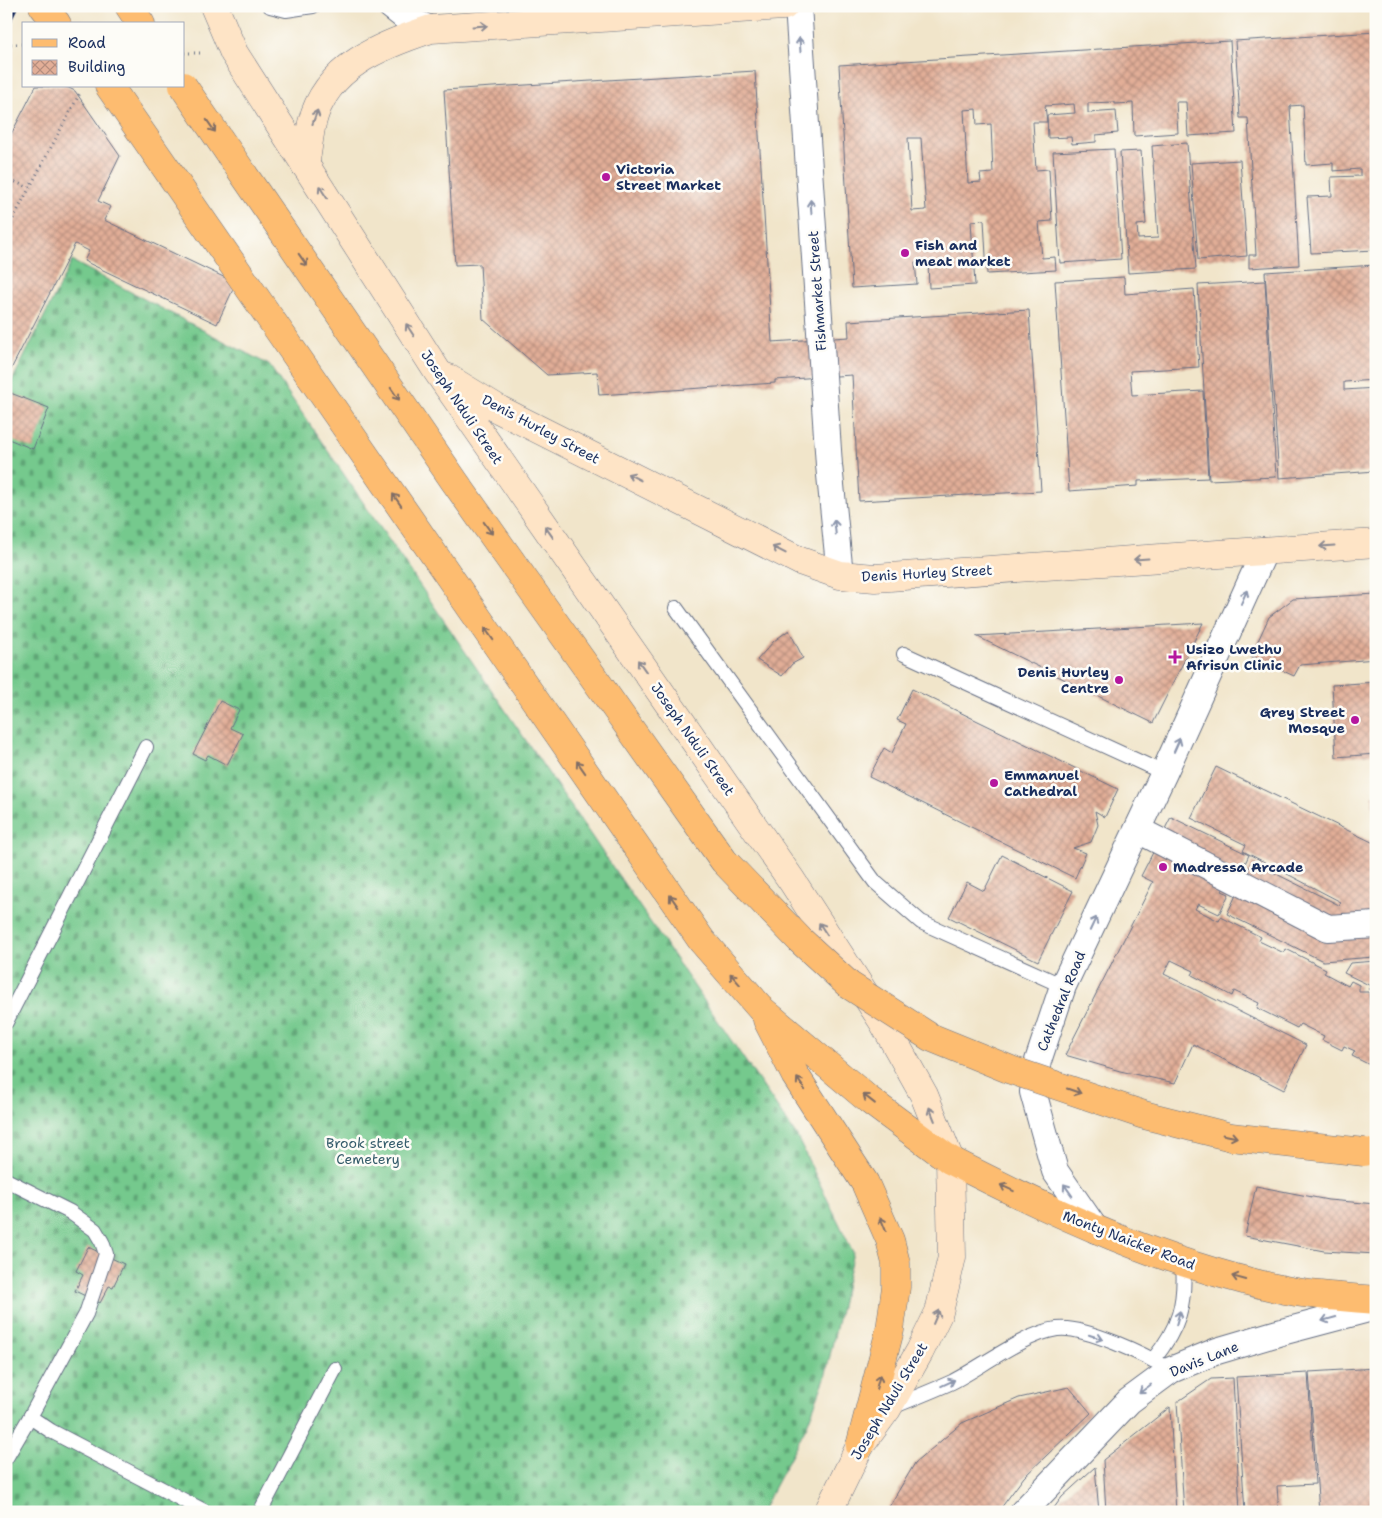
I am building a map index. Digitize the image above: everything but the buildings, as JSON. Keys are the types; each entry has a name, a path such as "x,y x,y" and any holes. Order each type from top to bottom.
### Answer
{"main road":[{"path":"43,6 55,22"},
{"path":"129,6 140,22"},
{"path":"110,88 702,941 762,1010 795,1075 865,1184 890,1240 896,1263 896,1287 890,1330 860,1446"},
{"path":"184,88 456,482 724,861 800,940 842,979 930,1037 1011,1070 1144,1115 1231,1137 1370,1151"},
{"name":"Monty Naicker Road","path":"762,1010 869,1100 950,1160 1096,1230 1183,1264 1287,1291 1376,1300"}],"street":[{"name":"Joseph Nduli Street","path":"214,6 234,53 437,371 792,881 883,1022 924,1095 950,1160 952,1257 938,1312 920,1351 887,1409 860,1446 828,1512"},
{"path":"391,6 410,21 431,29"},
{"path":"305,165 313,121 321,100 348,66 388,43 431,29 784,6"},
{"name":"Fishmarket Street","path":"798,6 828,465 840,575"},
{"name":"Denis Hurley Street","path":"437,371 508,414 800,561 840,575 875,578 1376,543"},
{"name":"Cathedral Road","path":"1096,1230 1055,1171 1032,1092 1038,1061 1063,986 1138,830 1265,550"},
{"path":"1138,830 1328,928 1376,925"},
{"name":"Davis Lane","path":"1023,1512 1162,1365 1376,1307"}],"lane":[{"path":"270,6 286,10 313,6"},
{"path":"676,608 881,888 921,922 1063,986"},
{"path":"904,654 1164,773"},
{"path":"6,1022 146,747"},
{"path":"6,1180 70,1212 95,1230 106,1254 86,1314 6,1458"},
{"path":"887,1409 951,1382 1040,1334 1058,1329 1097,1338 1162,1365 1176,1326 1185,1288 1183,1264"},
{"path":"260,1512 334,1369"},
{"path":"30,1417 51,1431 206,1512"}],"path":[{"path":"6,44 22,44"},
{"path":"6,232 83,88"},
{"path":"6,178 29,188"}],"green space":[{"name":"Brook street Cemetery","path":"72,261 269,365 796,1135 853,1252 825,1378 807,1425 761,1512 6,1512 6,393"}],"railway":[{"path":"6,26 16,6"}],"place":[{"name":"Victoria Street Market","path":"606,177"},
{"name":"Fish and meat market","path":"905,253"},
{"name":"Usizo Lwethu Afrisun Clinic","path":"1175,657"},
{"name":"Denis Hurley Centre","path":"1119,680"},
{"name":"Grey Street Mosque","path":"1355,720"},
{"name":"Emmanuel Cathedral","path":"994,783"},
{"name":"Madressa Arcade","path":"1163,867"}]}
